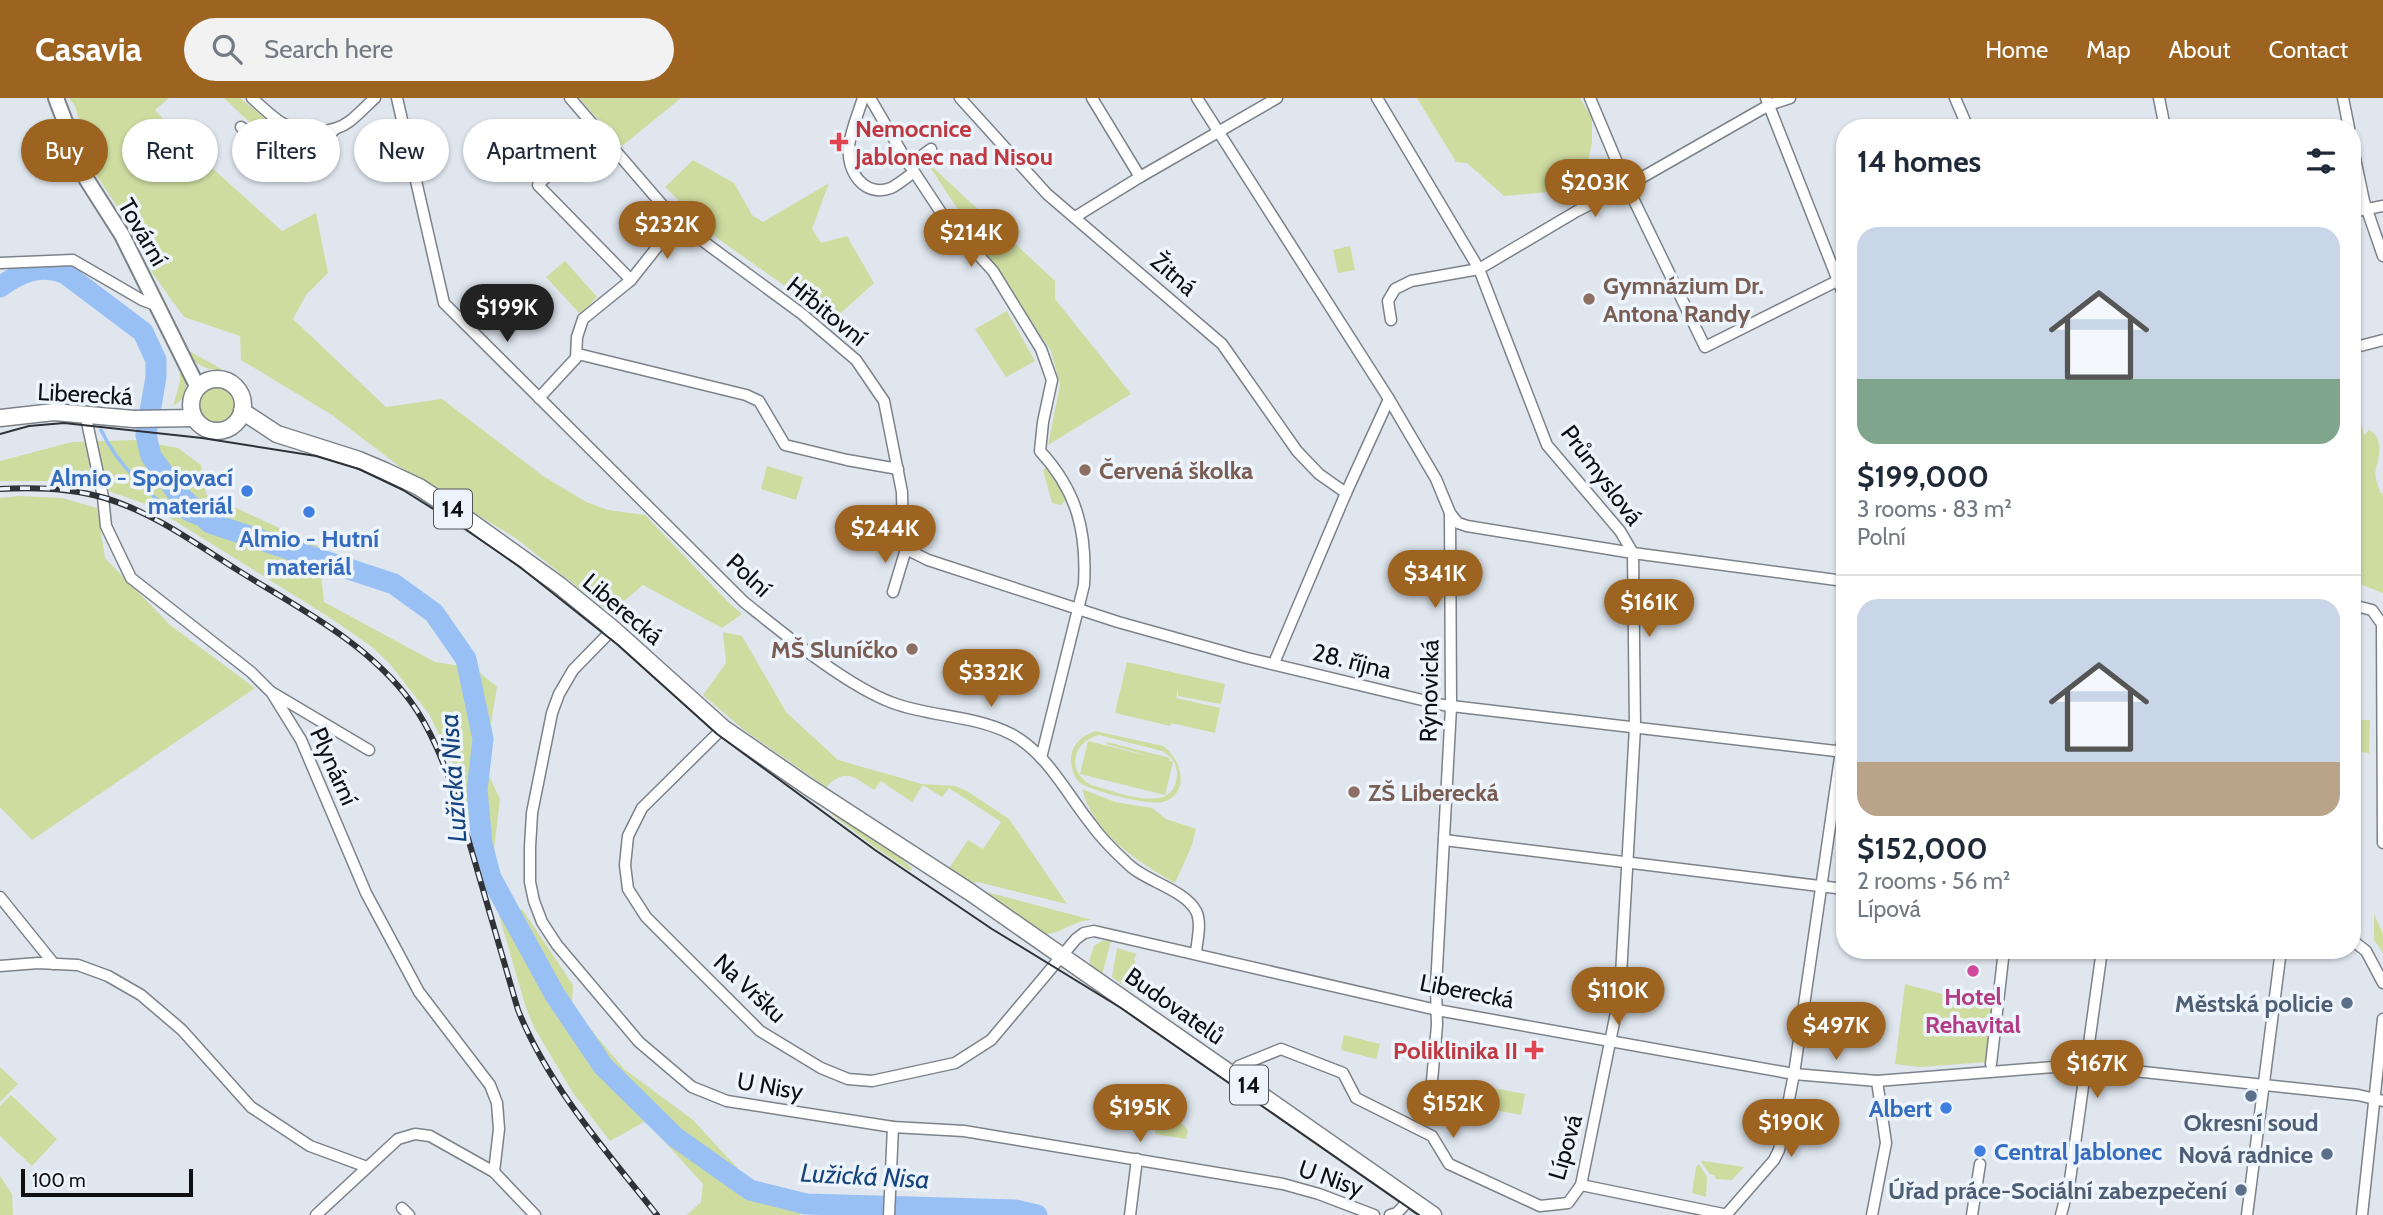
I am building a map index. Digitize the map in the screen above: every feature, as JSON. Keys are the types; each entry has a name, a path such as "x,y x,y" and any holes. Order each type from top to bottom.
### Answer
{"main road":[{"name":"Liberecká","path":"0,418 30,413 85,413 134,419 165,418 192,410 203,427 222,431 239,418 241,396 232,384 218,379 201,384"},
{"path":"192,410 201,384"},
{"name":"Liberecká","path":"239,418 307,445 359,460 419,487 559,585 613,629 723,728 923,862"},
{"name":"Budovatelů","path":"923,862 1233,1073 1433,1215"}],"street":[{"name":"Tovární","path":"55,98 87,180 122,235 187,365 201,384"},
{"path":"252,98 277,119"},
{"path":"340,126 349,122 374,98"},
{"name":"Polní","path":"397,98 444,303 687,546 764,618 823,662 867,690 895,704 990,725 1012,734 1041,758 1092,827 1129,866 1177,894 1196,911 1199,923 1196,953"},
{"name":"Hřbitovní","path":"570,98 588,119"},
{"path":"863,98 849,155 859,182 867,188 882,190 893,187 931,149"},
{"path":"870,98 944,217 993,271 1041,349 1052,380 1040,451 1055,467 1070,493 1084,537 1086,558 1084,585 1041,758"},
{"name":"Žitná","path":"960,98 1047,194 1222,344 1297,451 1319,474 1346,493"},
{"path":"1091,98 1140,177"},
{"name":"Rýnovická","path":"1197,98 1389,400 1436,479 1450,513 1451,707 1430,1103"},
{"path":"1076,217 1277,98"},
{"name":"Průmyslová","path":"1377,98 1479,269 1504,342 1547,445 1620,531 1633,553 1635,727 1620,993 1612,1042"},
{"path":"1590,98 1627,186 1705,347 1836,282"},
{"path":"1391,320 1388,300 1395,289 1411,281 1479,269 1577,211 1627,186 1767,102 1790,98"},
{"path":"1955,98 1964,119"},
{"path":"2158,98 2163,119"},
{"path":"2343,98 2347,119"},
{"path":"1767,102 1836,273"},
{"name":"Hřbitovní","path":"621,158 677,222 802,314 856,360 884,401 902,492 903,538 906,549 893,592"},
{"path":"541,182 538,185 631,280"},
{"path":"2361,183 2383,256"},
{"path":"2361,210 2383,206"},
{"path":"539,398 572,364 578,354 577,337 583,319 631,280 677,222"},
{"path":"2,263 73,260 142,300 159,306"},
{"path":"2361,346 2383,340"},
{"path":"578,354 746,395 759,401 785,444 847,460 898,469"},
{"path":"1274,663 1346,493 1389,400"},
{"name":"Plynární","path":"85,413 103,498 106,526 131,578 251,672 272,693 301,740 366,893 419,992 490,1084 497,1103 499,1129 494,1172"},
{"path":"1450,513 1458,523 1467,526 1633,553 1836,580"},
{"path":"1084,537 1080,544 1079,562 1084,585"},
{"name":"28. října","path":"906,549 928,560 1078,610 1247,658 1451,707 1836,750"},
{"path":"2361,608 2372,610 2382,624 2383,843"},
{"name":"U Nisy","path":"613,629 573,670 552,713 532,813 530,882 542,922 556,945 639,1042 692,1087 727,1101 893,1127 964,1131 1283,1184 1319,1194 1374,1215"},
{"path":"272,693 369,750"},
{"name":"Na Vršku","path":"723,728 642,808 628,836 626,880 628,889 646,917 760,1031 821,1068 848,1079 872,1081 956,1063 990,1040 1063,956"},
{"path":"1581,1185 1727,1215 1774,1160 1779,1150 1794,1074 1836,796"},
{"path":"1444,840 1836,888"},
{"path":"0,897 54,964"},
{"name":"Liberecká","path":"1063,956 1076,939 1084,933 1094,931 1437,1010 1794,1074 1877,1081 2055,1066 2086,1066 2358,1095 2379,1100"},
{"path":"2361,947 2366,951 2383,983"},
{"path":"1991,1064 2003,959"},
{"path":"2062,1215 2078,1131 2101,959"},
{"path":"2247,1215 2279,959"},
{"path":"0,966 78,965 108,976 141,995 183,1030 251,1107 310,1146 367,1167"},
{"path":"2362,1215 2370,1134 2379,1100 2383,1019"},
{"name":"Lípová","path":"1233,1073 1239,1066 1281,1049 1343,1073 1356,1098 1432,1136 1449,1164 1541,1206 1568,1203 1581,1185 1612,1042"},
{"path":"1872,1215 1886,1143 1877,1081"},
{"path":"889,1214 893,1127"},
{"path":"316,1215 398,1139 415,1133 430,1136 494,1172 535,1215"},
{"path":"1130,1215 1137,1159"},
{"path":"1972,1215 1980,1164"},
{"name":"U Nisy","path":"1390,1215 1397,1213 1411,1198"}],"green space":[{"path":"69,98 169,98 155,110 163,119 122,119 122,182 218,182 218,173 282,231 316,213 328,273 306,295 293,319 386,407 442,399 543,476 586,502 608,510 645,515 742,614 722,628 643,585 610,613 517,539 400,467 332,415 241,360 240,336 184,317 153,274 139,240 101,182 108,182 108,119 79,119"},
{"path":"224,98 240,98 266,119 246,119"},
{"path":"579,98 681,98 622,146 621,119 598,119"},
{"path":"1417,98 1580,98 1592,118 1592,142 1584,182 1570,190 1504,196 1467,163 1456,162"},
{"path":"693,160 734,183 752,215 763,222 829,183 812,229 821,243 847,236 874,283 833,320 717,238 665,187"},
{"path":"926,161 1055,281 1055,299 1131,394 1048,445 1060,385 1051,351"},
{"path":"1350,246 1355,270 1338,273 1333,250"},
{"path":"565,261 597,297 580,314 546,277"},
{"path":"1007,311 1035,361 1006,377 975,329"},
{"path":"186,349 223,370 201,366 192,359"},
{"path":"180,367 186,388 183,398 173,406 180,381"},
{"path":"217,385 230,391 236,404 230,417 217,423 204,417 198,404 204,391"},
{"path":"2361,423 2364,435 2369,430 2377,437 2379,446 2376,475 2380,492 2383,494 2383,593 2361,584"},
{"path":"135,440 178,448 201,465 206,494 318,546 324,602 435,662 474,668 497,687 484,765 500,799 492,867 516,913 522,909 573,985 572,1007 624,1069 693,1120 752,1184 809,1198 800,1215 687,1215 701,1202 703,1184 646,1121 610,1141 573,1093 535,1029 526,1008 452,761 429,714 390,664 372,647 329,617 151,506 103,489 64,481 0,481 0,461 72,442"},
{"path":"767,466 803,477 796,500 761,489"},
{"path":"1047,467 1063,492 1065,501 1061,505 1052,503 1043,470"},
{"path":"0,498 62,498 97,508 105,558 170,625 255,688 32,840 0,807"},
{"path":"723,632 742,636 786,712 838,760 922,784 955,786 1009,819 1067,904 978,882 971,883 949,868 968,840 983,849 1001,822 949,788 942,797 923,785 912,802 881,781 874,790 855,778 845,776 839,777 826,787 744,730 703,695 726,663"},
{"path":"1127,662 1225,684 1221,704 1178,696 1178,690 1176,698 1220,708 1215,733 1115,713"},
{"path":"2361,720 2370,720 2369,753 2361,752"},
{"path":"1095,731 1163,746 1170,752 1179,768 1181,776 1177,792 1163,802 1146,802 1107,793 1079,782 1072,767 1072,752 1082,738","holes":["1099,735 1162,751 1176,765 1177,772 1175,786 1168,795 1157,798 1129,796 1091,785 1083,779 1075,765 1078,750"]},
{"path":"1088,741 1160,759 1106,744 1107,742 1170,758 1169,761 1173,762 1165,795 1080,774"},
{"path":"1082,789 1115,802 1152,808 1166,819 1196,829 1175,883 1132,856 1107,833 1088,805"},
{"path":"834,812 878,839 912,868 910,871 831,814"},
{"path":"979,890 1092,920 1043,934"},
{"path":"2374,914 2383,934 2383,953 2374,940"},
{"path":"1102,941 1111,941 1102,975 1089,961 1094,946"},
{"path":"1117,948 1137,954 1134,958 1136,966 1129,970 1133,985 1130,990 1112,977"},
{"path":"1905,984 1994,1008 1987,1062 1920,1067 1895,1064"},
{"path":"1344,1035 1380,1044 1376,1059 1341,1050"},
{"path":"0,1067 18,1084 0,1102"},
{"path":"1488,1087 1525,1094 1521,1115 1484,1108"},
{"path":"11,1095 57,1139 32,1166 0,1136 0,1106"},
{"path":"1157,1119 1180,1122 1188,1130 1186,1139 1155,1134"},
{"path":"1701,1162 1744,1167 1732,1180 1716,1179"},
{"path":"1699,1164 1707,1177 1706,1197 1692,1193 1696,1167"},
{"path":"0,1176 12,1194 13,1215 0,1215"}],"waterway":[{"name":"Lužická Nisa","path":"0,287 23,273 40,269 57,271 66,274 143,332 156,360 156,377 146,435 151,456 178,494 210,523 394,584 434,613 466,659 483,739 477,790 482,844 491,878 555,995 603,1066 675,1137 750,1190 806,1204 1015,1210 1037,1215"},
{"path":"101,430 126,468 173,512 191,521 233,531"}],"tram line":[{"path":"0,434 29,426 64,423 202,438 316,456 359,469 403,490 520,567 618,645 717,734 875,850 992,929 1121,1008 1419,1215"}],"railway":[{"path":"0,489 40,488 79,492 105,498 141,512 191,540 332,629 375,662 394,681 425,724 447,772 518,1010 531,1038 562,1092 657,1215"}],"place":[{"name":"Nemocnice Jablonec nad Nisou","path":"839,142"},
{"name":"Gymnázium Dr. Antona Randy","path":"1589,299"},
{"name":"Červená školka","path":"1085,470"},
{"name":"Almio - Spojovací materiál","path":"247,491"},
{"name":"Almio - Hutní materiál","path":"309,512"},
{"name":"MŠ Sluníčko","path":"912,649"},
{"name":"ZŠ Liberecká","path":"1354,792"},
{"name":"Hotel Rehavital","path":"1973,971"},
{"name":"Městská policie","path":"2347,1003"},
{"name":"Poliklinika II","path":"1534,1050"},
{"name":"Okresní soud","path":"2251,1096"},
{"name":"Albert","path":"1946,1108"},
{"name":"Central Jablonec","path":"1980,1151"},
{"name":"Nová radnice","path":"2327,1154"},
{"name":"Úřad práce-Sociální zabezpečení","path":"2241,1190"}]}
